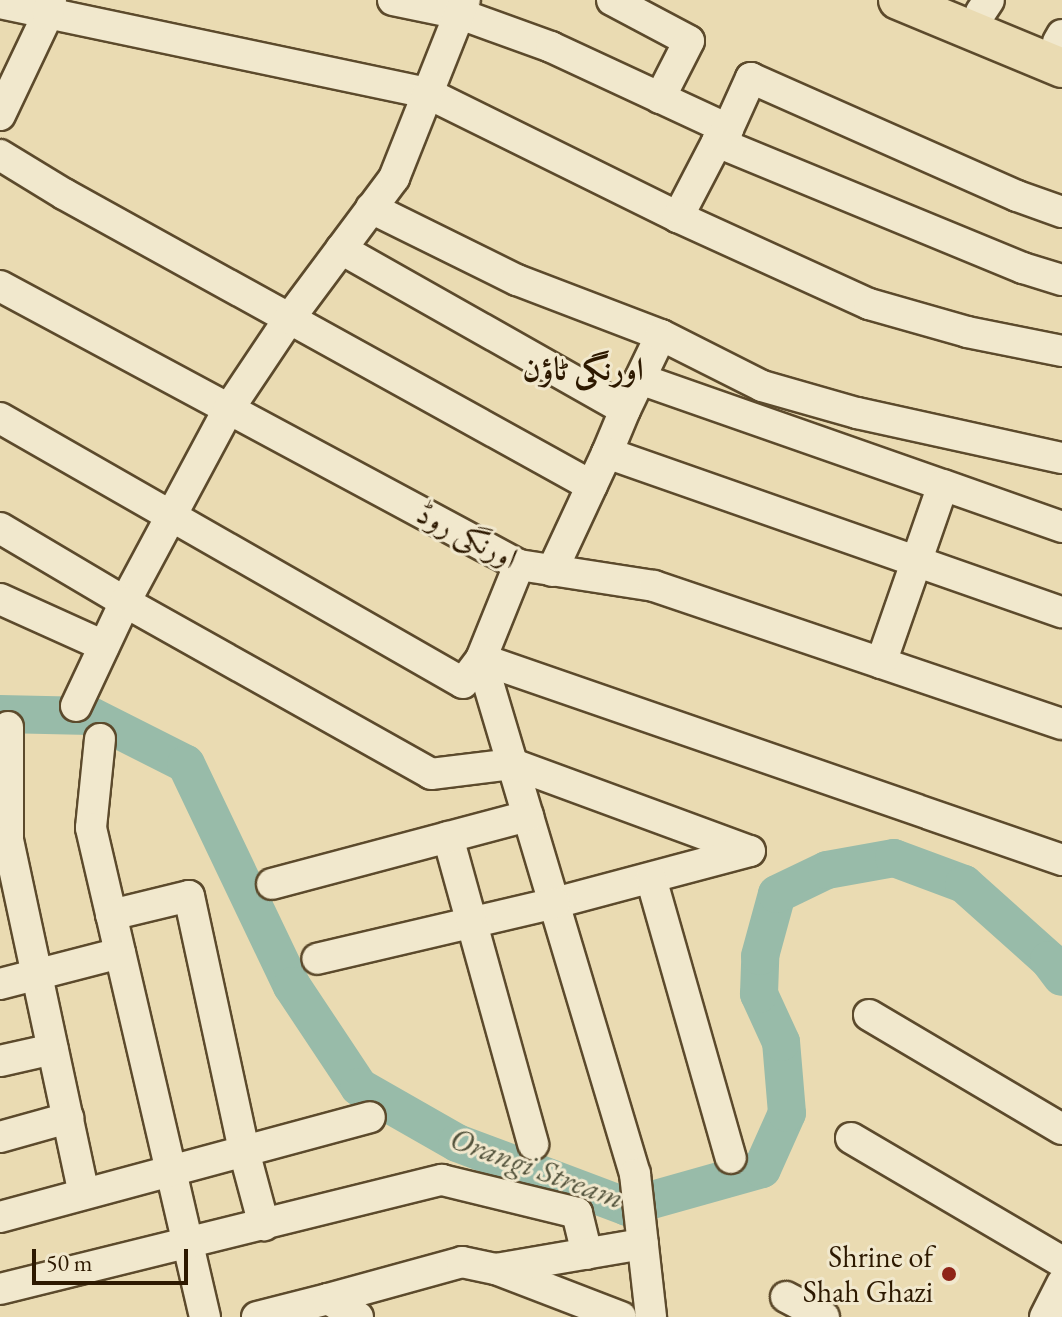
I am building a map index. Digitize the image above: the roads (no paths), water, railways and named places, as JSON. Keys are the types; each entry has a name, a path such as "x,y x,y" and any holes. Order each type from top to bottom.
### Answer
{"main road":[{"path":"898,0 1061,47"},
{"path":"975,4 1061,47"}],"street":[{"path":"393,0 462,7 660,98 722,135 1023,268 1062,280"},
{"path":"612,0 689,41 660,98"},
{"path":"0,3 50,7 427,93 678,217 869,304 967,332 1062,351"},
{"path":"0,115 50,7"},
{"path":"76,706 125,602 228,410 289,319 394,178 462,7"},
{"path":"678,217 751,78 1017,196 1062,212"},
{"path":"0,155 64,194 592,486"},
{"path":"371,208 517,280 661,335 762,386 857,413 1062,458"},
{"path":"341,249 625,410"},
{"name":"اورنگی روڈ","path":"0,286 519,565 654,586 1062,724"},
{"path":"552,571 661,335"},
{"path":"640,379 1062,527"},
{"path":"0,418 463,683 481,659 519,565"},
{"path":"607,453 1062,612"},
{"path":"881,663 943,485"},
{"path":"0,528 431,774 513,764 750,851 555,903 317,959"},
{"path":"0,599 104,646"},
{"path":"481,659 635,1174 651,1317"},
{"path":"481,659 1062,860"},
{"path":"8,727 4,836 84,1194"},
{"path":"100,739 91,828 205,1317"},
{"path":"272,884 528,816"},
{"path":"448,837 533,1144"},
{"path":"651,878 731,1158"},
{"path":"111,915 189,896 244,1151 264,1225"},
{"path":"0,984 120,953"},
{"path":"869,1015 1062,1129"},
{"path":"0,1061 53,1049"},
{"path":"0,1217 370,1117"},
{"path":"0,1137 68,1118"},
{"path":"851,1138 1062,1262"},
{"path":"0,1289 442,1180 577,1213 587,1254"},
{"path":"496,1269 643,1243"},
{"path":"257,1317 462,1262 496,1269 621,1317"},
{"path":"1045,1317 1062,1283"},
{"path":"786,1297 824,1317"},
{"path":"328,1299 358,1317"}],"waterway":[{"name":"Orangi Stream","path":"0,714 91,716 186,764 292,986 359,1087 457,1143 627,1207 762,1169 787,1113 781,1042 759,994 760,956 777,894 827,870 894,858 964,884 1049,960 1062,977"}],"place":[{"name":"Shrine of Shah Ghazi","path":"949,1274"}],"district":[{"name":"اورنگی ٹاؤن","path":"583,369"}]}
